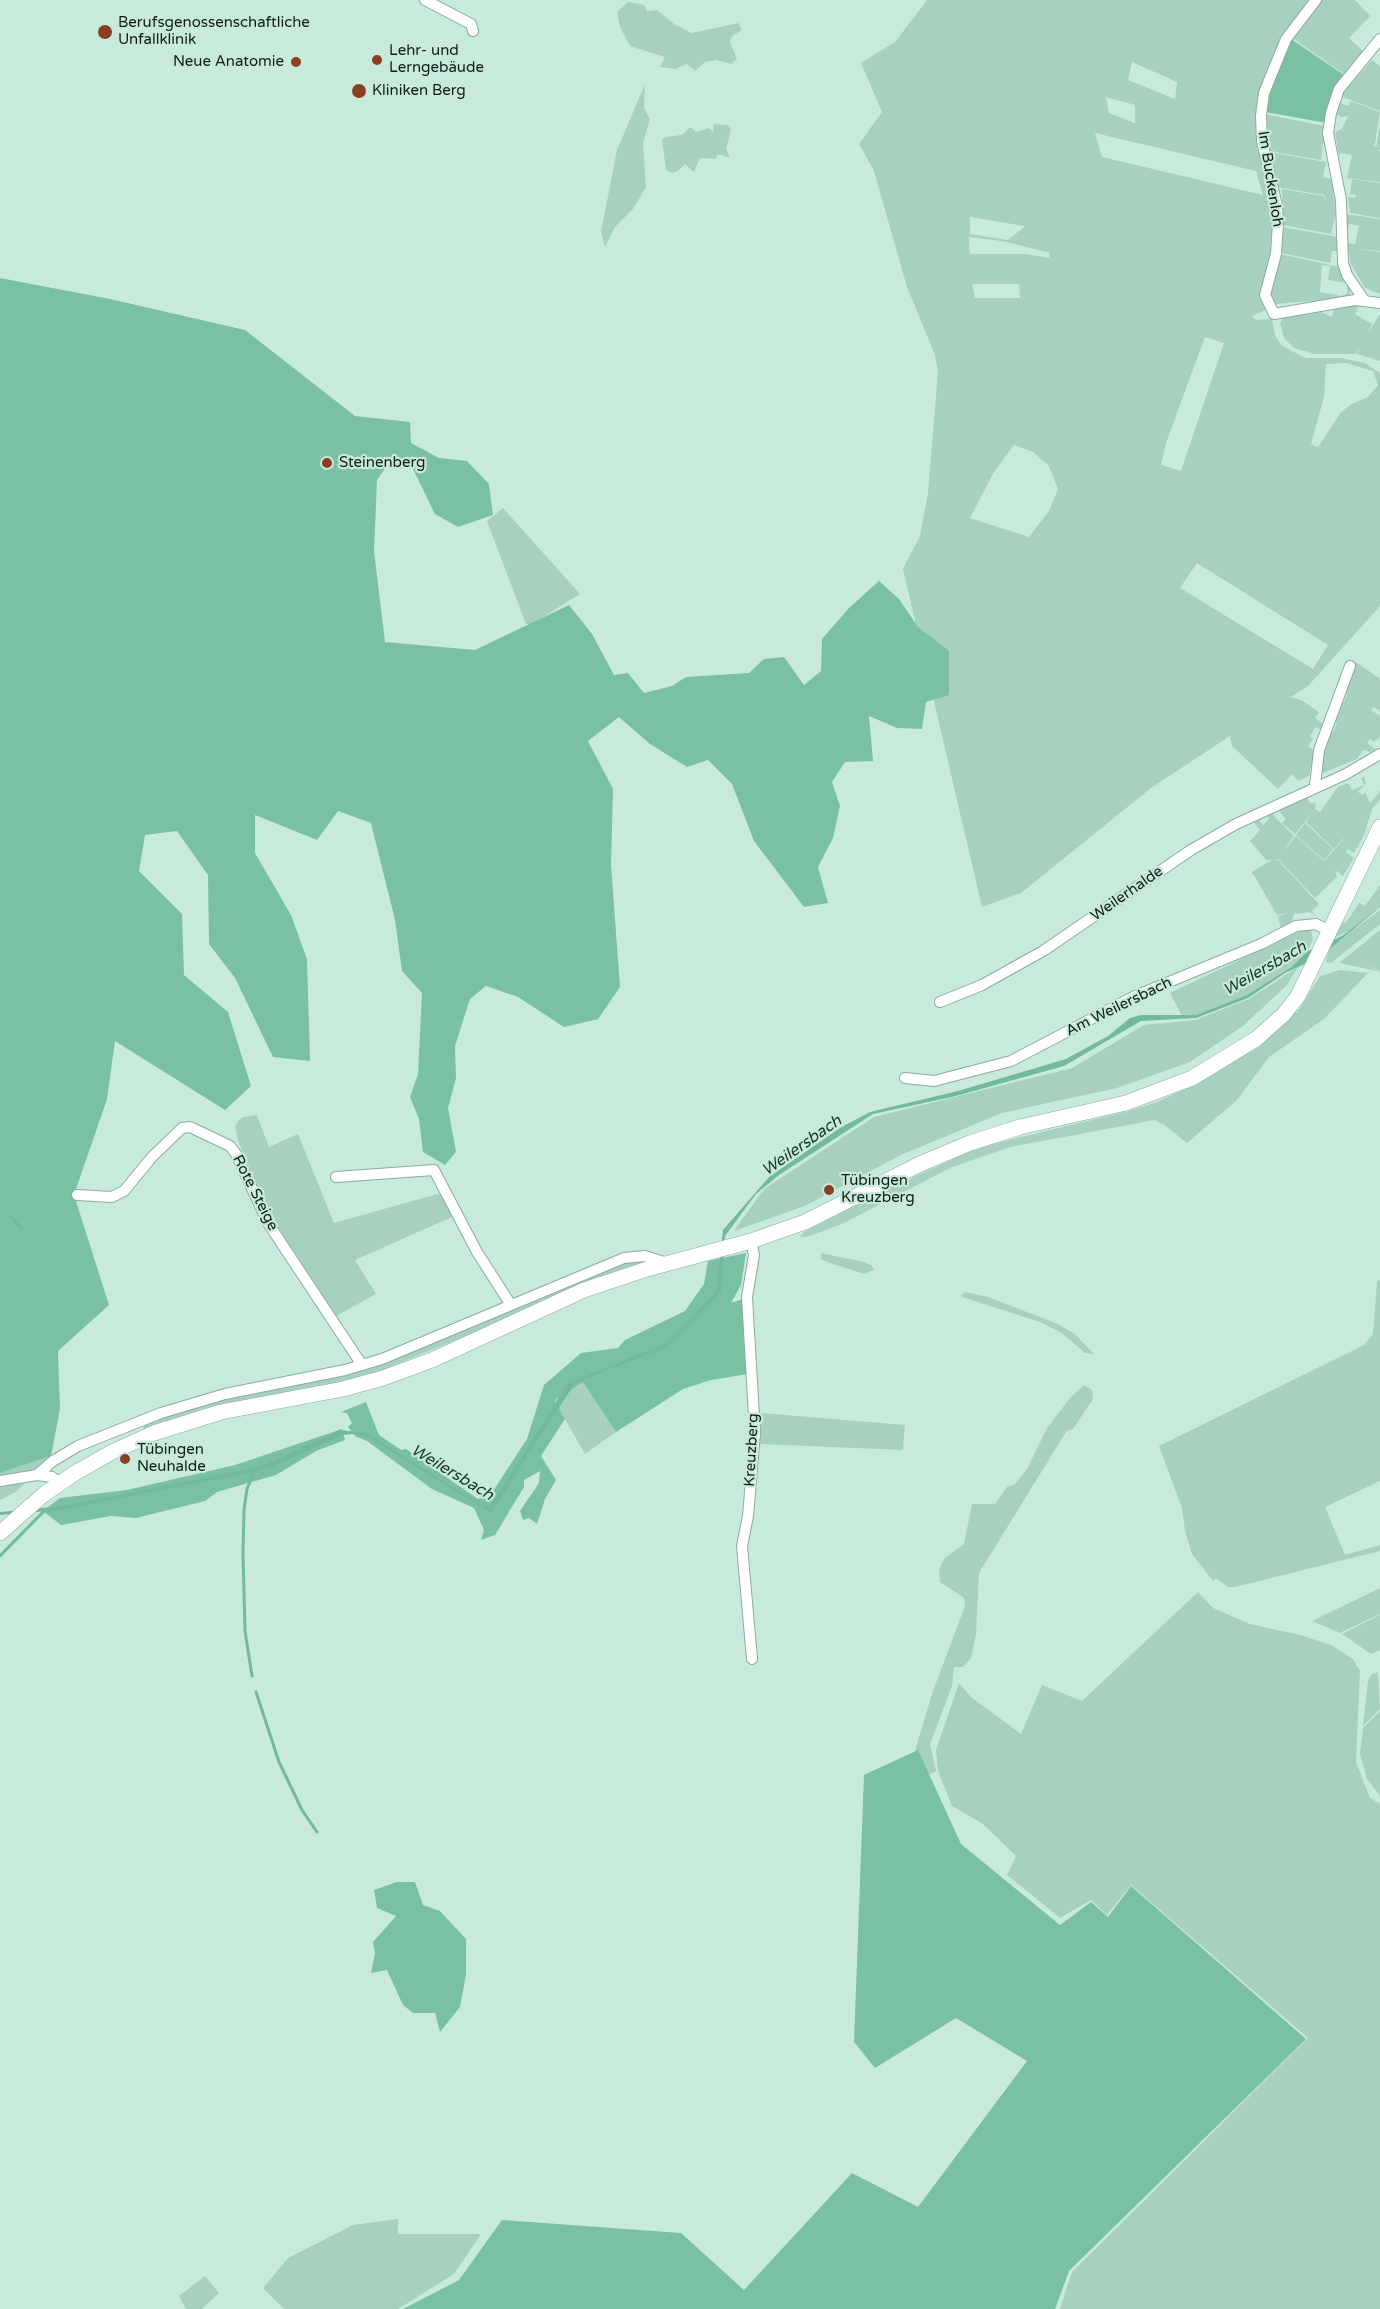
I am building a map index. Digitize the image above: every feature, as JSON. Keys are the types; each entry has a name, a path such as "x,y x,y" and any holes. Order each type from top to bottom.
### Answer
{"street":[{"path":"425,0 471,24 473,31"},
{"name":"Im Buckenloh","path":"1316,0 1293,27 1278,53 1262,105 1262,141 1277,206 1278,224 1276,254 1264,296 1274,314 1364,300 1380,303"},
{"path":"1364,300 1347,275 1343,263 1341,200 1328,133 1331,113 1340,89 1380,39"},
{"path":"1315,786 1319,750 1350,666"},
{"name":"Weilerhalde","path":"940,1002 961,995 1013,969 1091,920 1191,850 1236,824 1315,786 1346,774 1380,754"},
{"path":"0,1533 57,1485 112,1452 170,1427 221,1412 343,1389 383,1378 432,1360 563,1298 667,1263 735,1246 805,1222 920,1164 970,1143 1020,1127 1126,1103 1169,1089 1209,1069 1242,1047 1311,965 1380,827"},
{"name":"Am Weilersbach","path":"905,1078 934,1081 1011,1061 1135,996 1261,944 1296,926 1316,924 1329,931"},
{"name":"Rote Steige","path":"77,1195 112,1197 124,1191 152,1157 182,1128 190,1127 230,1146 236,1154 268,1223 362,1365"},
{"path":"336,1177 434,1170 477,1252 511,1305"},
{"name":"Kreuzberg","path":"751,1241 754,1255 747,1297 755,1433 742,1546 752,1659"},
{"path":"36,1475 52,1461 104,1434 182,1406 278,1382 362,1365 410,1348 624,1258 645,1256 667,1263"},
{"path":"0,1481 36,1475 52,1477 57,1485"}],"shaded area":[{"path":"927,0 1314,0 1286,39 1258,139 1276,230 1275,248 1262,286 1262,296 1268,309 1252,316 1256,320 1272,319 1275,335 1281,345 1305,358 1341,358 1365,363 1380,373 1380,606 1308,686 1291,697 1301,700 1319,712 1315,718 1323,724 1321,730 1316,727 1310,736 1313,739 1308,746 1314,751 1309,776 1298,781 1292,774 1278,789 1232,746 1230,736 1151,788 1021,893 982,907 903,569 920,536 928,493 938,372 935,355 907,287 874,171 859,144 882,112 861,63 895,42","holes":["1132,62 1177,82 1175,99 1128,80","1106,97 1135,105 1135,123 1109,113","1095,133 1256,171 1263,195 1102,157","970,217 1024,227 1008,240 970,234","969,237 1002,241 1050,253 1049,258 1026,254 970,254","972,284 1019,284 1020,298 975,298","1205,337 1224,343 1181,471 1161,465 1166,443","1346,363 1373,371 1378,385 1368,397 1341,412 1318,447 1311,444 1324,397 1326,364","1014,445 1033,452 1049,466 1058,489 1049,511 1029,537 970,518 994,472","1197,563 1328,645 1313,669 1180,588"]},
{"path":"1322,0 1355,0 1370,16 1349,38 1365,53 1344,74 1292,38 1315,7 1320,10 1316,7"},
{"path":"628,2 644,5 647,11 657,10 674,24 692,33 738,23 742,30 732,36 730,42 737,59 731,64 716,60 705,62 695,71 687,64 675,69 660,67 665,57 630,46 620,27 617,12"},
{"path":"1291,39 1344,75 1329,100 1327,123 1265,112 1266,101"},
{"path":"1372,60 1380,66 1380,111 1340,96 1343,89 1345,90"},
{"path":"645,84 644,108 650,119 643,143 646,187 633,209 615,227 605,247 601,232 617,150"},
{"path":"1350,101 1380,112 1375,144 1373,144 1376,147 1380,126 1380,150 1376,150 1380,151 1380,182 1347,178 1352,155 1340,153 1339,156 1335,132 1342,129 1348,116 1341,117 1337,114 1340,103 1349,106"},
{"path":"1264,114 1325,126 1326,143 1323,143 1321,160 1269,151"},
{"path":"714,124 728,125 731,130 726,149 730,158 718,154 715,159 700,158 694,172 685,164 672,173 666,170 662,140 665,137 682,135 690,127 696,132 709,128 713,132"},
{"path":"1268,152 1326,162 1323,177 1331,179 1336,212 1331,234 1283,225 1282,189 1323,196 1327,202 1324,195 1277,187"},
{"path":"1352,179 1380,183 1380,218 1350,213 1348,197 1355,198 1356,195 1350,194"},
{"path":"1346,214 1380,219 1380,251 1355,249 1380,252 1380,294 1365,288 1351,264 1347,243 1355,244 1359,226 1349,224 1347,233"},
{"path":"1282,227 1338,237 1337,251 1332,251 1330,263 1281,253"},
{"path":"1280,254 1339,267 1350,287 1350,294 1344,298 1276,304 1270,297","holes":["1322,265 1330,266 1328,280 1347,283 1347,294 1342,296 1320,292"]},
{"path":"0,278 110,299 245,330 355,416 410,422 411,443 439,458 467,461 489,484 493,515 458,527 435,514 411,465 393,457 377,480 374,551 385,642 475,650 569,605 592,634 614,675 628,673 644,693 672,686 686,677 749,673 764,659 784,657 804,685 821,671 822,639 849,608 879,581 899,599 918,627 949,651 949,695 926,702 922,729 897,728 869,716 873,761 845,762 832,782 840,806 833,838 818,867 828,903 804,907 754,841 732,784 708,760 687,767 650,744 619,717 588,741 613,789 611,865 620,987 598,1019 564,1027 518,997 486,986 470,999 455,1046 456,1078 448,1108 456,1152 445,1165 423,1152 419,1119 410,1097 418,1074 422,993 402,971 395,920 371,823 338,811 317,840 255,815 255,853 291,915 307,959 310,1061 273,1057 235,978 209,944 208,875 177,831 145,835 139,871 182,914 184,975 228,1012 251,1086 225,1110 115,1041 107,1099 74,1195 109,1305 58,1351 60,1409 51,1456 0,1473"},
{"path":"1356,305 1358,307 1355,314 1372,324 1367,335 1380,314 1380,361 1357,354 1361,345 1356,354 1315,354 1294,348 1284,338 1280,323 1284,317 1319,311 1332,317 1335,307"},
{"path":"503,508 580,594 532,624 526,624 487,521"},
{"path":"1356,662 1380,679 1380,711 1374,707 1371,710 1380,716 1380,737 1374,742 1370,739 1367,743 1375,749 1370,752 1363,750 1357,759 1320,774 1321,754 1329,731 1333,732 1337,723 1332,719 1337,717 1341,708 1339,703 1343,703 1347,695 1345,690"},
{"path":"1364,777 1366,783 1358,792 1363,795 1365,792 1370,803 1380,791 1380,800 1372,809 1364,835 1354,853 1348,849 1346,852 1354,858 1343,876 1335,870 1337,877 1315,898 1278,859 1266,860 1250,841 1260,830 1252,820 1257,817 1263,825 1269,819 1265,812 1269,811 1294,836 1282,853 1296,836 1324,861 1343,840 1346,841 1343,839 1334,849 1306,822 1312,813 1295,834 1282,823 1286,819 1277,809 1307,797 1310,804 1316,802 1315,809 1320,812 1338,787 1348,783 1352,790 1364,785 1361,778"},
{"path":"1305,823 1333,849 1324,860 1296,835"},
{"path":"1273,859 1278,860 1319,904 1312,911 1317,917 1310,912 1294,914 1292,922 1281,929 1278,916 1288,913 1277,915 1252,872"},
{"path":"1380,885 1380,907 1354,928 1334,938 1340,920 1346,923 1359,903 1365,906"},
{"path":"1380,907 1320,957 1285,973 1248,998 1196,1018 1141,1021 1064,1066 956,1096 873,1114 779,1175 756,1194 725,1236 721,1292 711,1304 667,1347 575,1383 491,1513 368,1437 353,1434 343,1435 268,1469 61,1510 0,1515 0,1512 62,1506 249,1469 266,1464 340,1430 367,1433 483,1506 491,1505 568,1383 667,1343 716,1292 723,1230 769,1177 840,1128 870,1112 958,1091 1066,1059 1108,1036 1130,1018 1141,1015 1196,1015 1247,995 1291,967 1308,951 1342,936"},
{"path":"1380,910 1380,924 1331,963 1326,962 1329,948"},
{"path":"1380,930 1380,972 1365,962 1377,971 1339,963"},
{"path":"1300,931 1311,931 1313,939 1308,951 1290,967 1247,995 1196,1015 1182,1016 1170,993"},
{"path":"1298,967 1287,985 1243,1026 1190,1062 1117,1088 1002,1113 901,1155 805,1206 734,1231 764,1189 874,1117 1072,1068 1144,1025 1195,1020 1249,999"},
{"path":"1340,970 1368,973 1324,1019 1269,1057 1237,1100 1187,1143 1163,1124 1173,1118 1162,1124 1155,1120 1010,1147 950,1168 842,1224 807,1237 800,1237 804,1232 896,1185 980,1147 1129,1111 1157,1102 1196,1084 1293,1012 1297,1013 1320,976"},
{"path":"257,1115 269,1147 298,1134 334,1223 441,1193 452,1217 355,1260 376,1294 336,1316 270,1215 238,1141 235,1126 239,1120 243,1117"},
{"path":"746,1253 741,1285 731,1303 743,1299 748,1374 711,1380 683,1389 616,1432 583,1382 554,1400 565,1419 541,1456 556,1480 545,1499 537,1524 529,1518 523,1520 520,1511 539,1483 540,1471 524,1480 524,1487 495,1535 481,1540 484,1530 474,1508 432,1489 367,1441 355,1436 348,1427 352,1423 347,1413 341,1412 366,1402 379,1435 401,1450 406,1449 478,1499 493,1491 527,1439 544,1385 581,1353 618,1348 625,1340 685,1311 704,1284 708,1261"},
{"path":"821,1253 864,1262 871,1265 874,1270 864,1274 827,1262 821,1259"},
{"path":"627,1261 650,1261 351,1381 205,1408 144,1429 142,1422 191,1406 348,1373"},
{"path":"1380,1280 1380,1481 1325,1507 1345,1555 1380,1545 1380,1551 1235,1587 1228,1587 1216,1578 1213,1581 1192,1554 1185,1531 1182,1508 1159,1446 1364,1345 1373,1334 1377,1281"},
{"path":"965,1292 988,1297 1058,1324 1075,1334 1094,1354 1085,1353 1062,1333 1040,1322 961,1296"},
{"path":"583,1381 616,1432 585,1454 554,1400"},
{"path":"1084,1385 1092,1390 1093,1399 1073,1429 1066,1432 979,1573 976,1635 971,1658 963,1667 954,1667 952,1686 930,1744 936,1771 927,1776 909,1771 933,1691 965,1606 964,1598 940,1582 939,1569 945,1558 964,1544 972,1504 995,1504 1007,1487 1015,1484 1027,1469 1047,1428 1070,1398"},
{"path":"761,1413 905,1425 903,1450 759,1444"},
{"path":"342,1429 345,1440 316,1451 276,1475 217,1492 205,1501 136,1518 111,1516 61,1525 43,1511 60,1498 127,1490 235,1465"},
{"path":"51,1456 16,1492 0,1500 0,1473"},
{"path":"1380,1588 1380,1614 1340,1633 1312,1621"},
{"path":"1198,1592 1213,1608 1250,1624 1300,1635 1331,1645 1353,1659 1360,1671 1356,1762 1370,1798 1380,1804 1380,2309 1060,2309 1072,2272 1308,2038 1131,1885 1107,1915 1091,1900 1060,1918 1007,1875 1016,1856 983,1824 952,1806 938,1771 936,1750 959,1683 971,1697 1021,1734 1042,1685 1082,1701"},
{"path":"1380,1615 1380,1650 1371,1654 1342,1634"},
{"path":"1378,1672 1380,1709 1363,1726 1368,1681 1372,1674"},
{"path":"1380,1711 1380,1796 1367,1779 1360,1754 1363,1728"},
{"path":"918,1750 961,1844 1060,1925 1091,1902 1108,1917 1131,1886 1306,2039 1069,2271 1055,2309 403,2309 459,2280 502,2220 681,2233 744,2290 852,2173 918,2207 1027,2061 956,2018 875,2068 854,2042 864,1775"},
{"path":"397,1882 415,1882 423,1905 440,1911 466,1939 466,1974 460,2007 440,2032 435,2013 413,2013 403,2005 387,1970 371,1973 375,1953 373,1942 396,1916 377,1908 374,1890"},
{"path":"398,2219 398,2234 481,2234 454,2274 398,2309 284,2309 263,2288 288,2258 353,2225"},
{"path":"205,2276 219,2293 202,2309 186,2309 179,2296"}],"waterway":[{"path":"10,1216 22,1229"},
{"path":"252,1676 245,1631 243,1553 247,1489 255,1470"},
{"path":"0,1556 46,1509"},
{"path":"256,1692 279,1762 302,1810 317,1832"}],"place":[{"name":"Berufsgenossenschaftliche Unfallklinik","path":"105,32"},
{"name":"Lehr- und Lerngebäude","path":"377,60"},
{"name":"Neue Anatomie","path":"296,62"},
{"name":"Kliniken Berg","path":"359,91"},
{"name":"Steinenberg","path":"327,463"},
{"name":"Tübingen Kreuzberg","path":"829,1190"},
{"name":"Tübingen Neuhalde","path":"125,1459"}],"water label":[{"name":"Weilersbach","path":"1265,969"},
{"name":"Weilersbach","path":"802,1146"},
{"name":"Weilersbach","path":"452,1473"}]}
